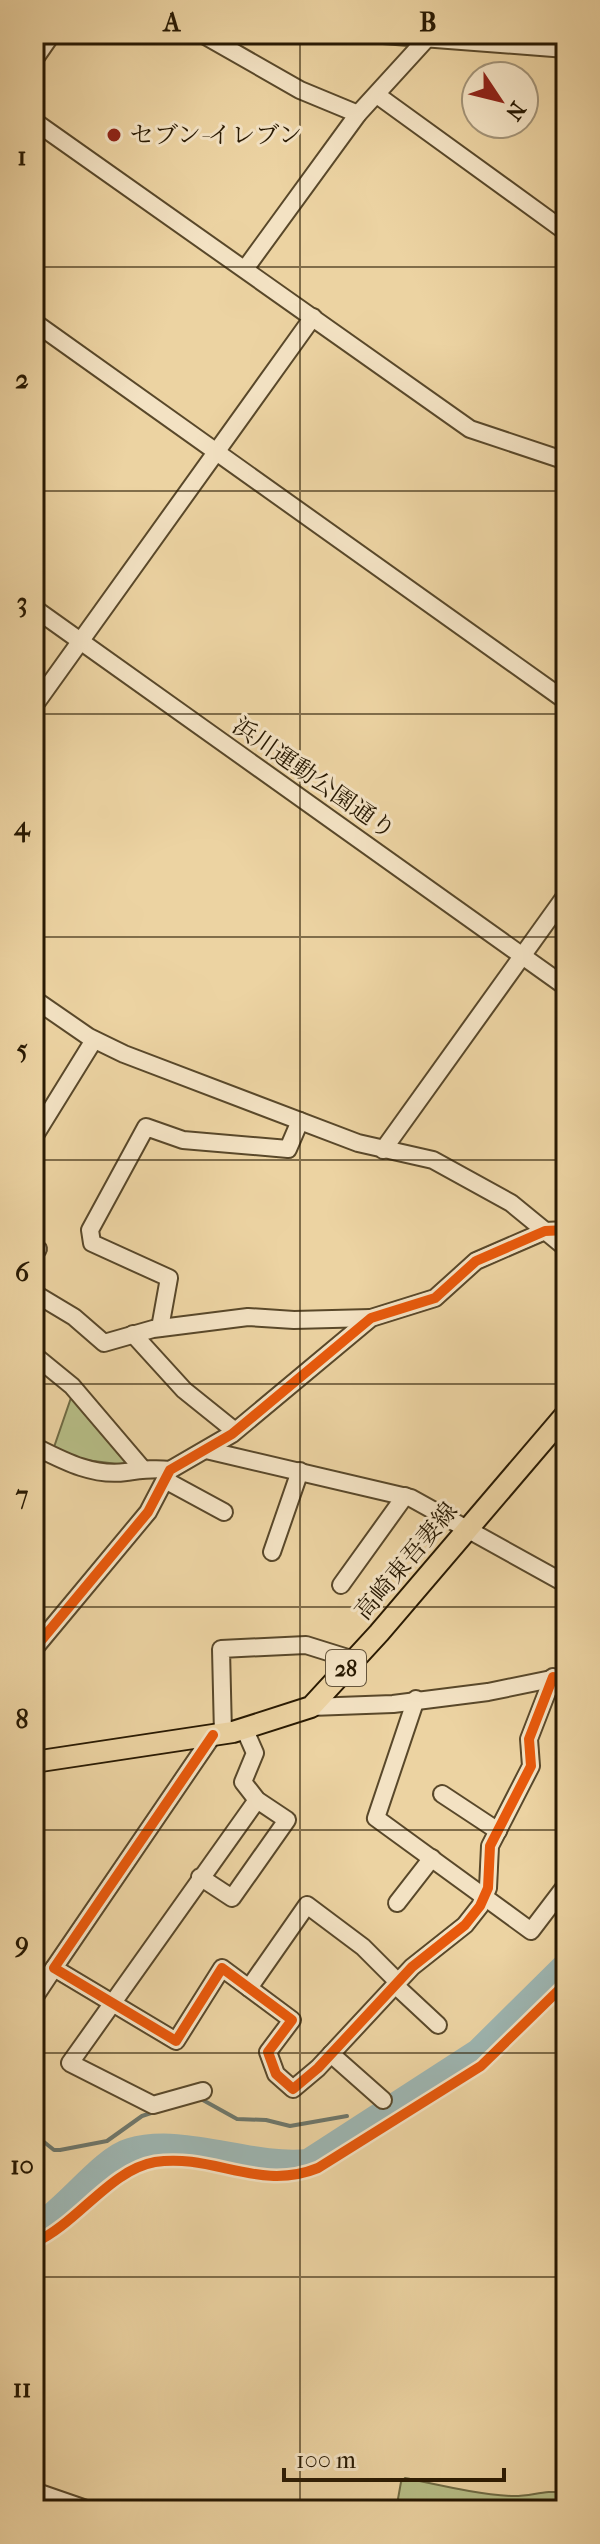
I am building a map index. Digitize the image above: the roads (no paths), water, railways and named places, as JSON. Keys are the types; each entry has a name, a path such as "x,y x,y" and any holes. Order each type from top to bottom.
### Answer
{"main road":[{"name":"高崎東吾妻線","path":"311,1707 566,1414"},
{"name":"28","path":"34,1762 218,1734 311,1707"}],"street":[{"path":"34,60 52,34"},
{"path":"202,34 300,90 358,114"},
{"path":"370,34 429,36 566,49"},
{"path":"245,269 358,114 429,36"},
{"path":"377,95 566,232"},
{"path":"34,121 470,429 566,461"},
{"path":"34,706 313,317"},
{"path":"34,322 566,701"},
{"name":"浜川運動公園通り","path":"34,608 566,987"},
{"path":"383,1150 566,895"},
{"path":"34,999 94,1040 300,1121 383,1150 433,1160 473,1179 511,1203 566,1248"},
{"path":"34,1137 94,1040"},
{"path":"160,1328 169,1278 92,1243 90,1230 146,1127 183,1140 288,1149 300,1121"},
{"path":"34,1293 74,1317 104,1343 160,1328 248,1317 294,1320 371,1318 435,1298 476,1261 545,1231 566,1230"},
{"path":"34,1246 38,1249 34,1255"},
{"path":"34,1649 148,1512 167,1475 235,1431 371,1318"},
{"path":"133,1334 184,1390 235,1431"},
{"path":"34,1355 72,1386 141,1467 167,1475 224,1512"},
{"path":"34,1446 72,1465 96,1471 125,1472 141,1467"},
{"path":"206,1450 405,1496 440,1511 466,1530 566,1584"},
{"path":"272,1552 300,1471"},
{"path":"341,1585 405,1496"},
{"path":"34,1998 218,1734 221,1649 306,1645 354,1660"},
{"path":"311,1707 393,1704 488,1692 560,1676"},
{"path":"54,1968 176,2041 222,1968 292,2020 268,2052 284,2085 293,2089 300,2085 397,1983 465,1925 484,1896 488,1888 488,1856 531,1766 529,1739 560,1676"},
{"path":"416,1699 376,1818 531,1931 566,1885"},
{"path":"200,1877 232,1898 287,1820 257,1800 243,1782 255,1753 244,1728"},
{"path":"442,1794 498,1831"},
{"path":"203,2091 153,2105 70,2063 257,1800"},
{"path":"397,1903 432,1858"},
{"path":"249,1988 307,1905 363,1947 438,2025"},
{"path":"331,2054 383,2100"},
{"path":"34,2491 89,2510"}],"waterway":[{"path":"34,2229 95,2174 130,2151 172,2147 263,2161 308,2162 478,2052 566,1965"},
{"path":"201,2099 237,2119 266,2120 290,2126 347,2116"},
{"path":"34,2134 54,2150 60,2150 107,2141 142,2116 154,2112"},
{"path":"361,2118 367,2126"}],"place":[{"name":"セブン-イレブン","path":"114,135"}]}
